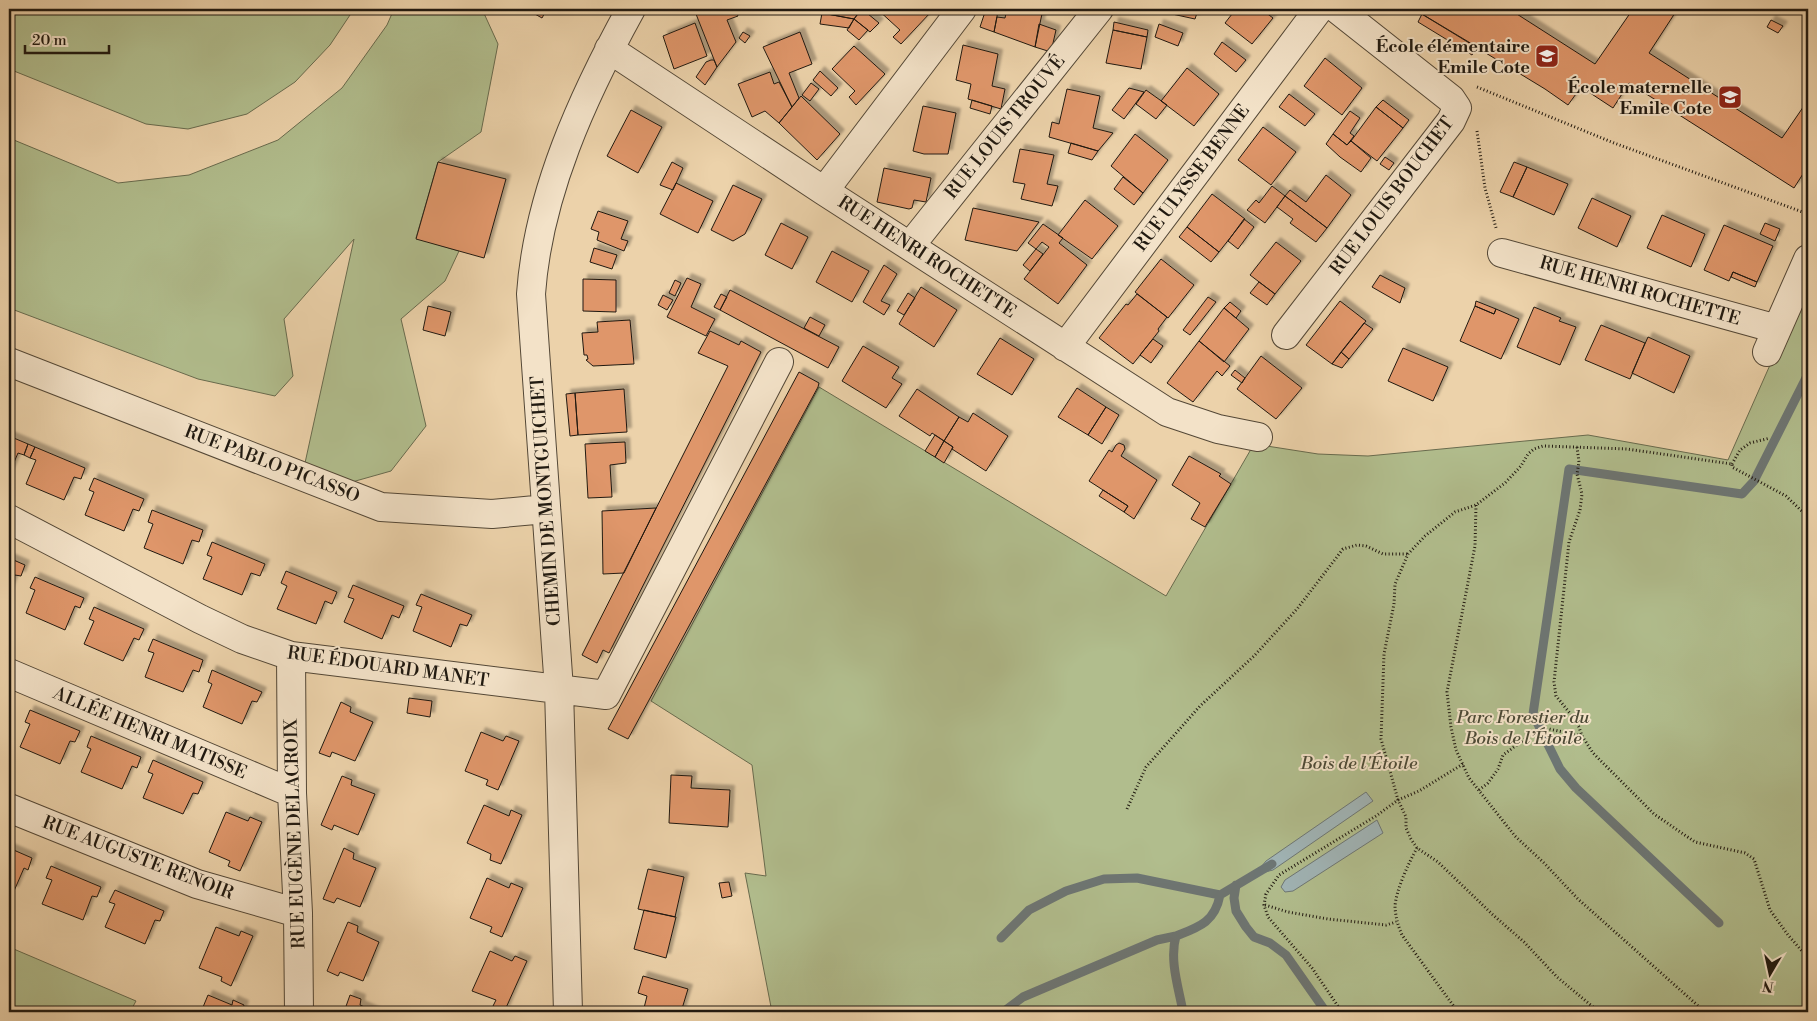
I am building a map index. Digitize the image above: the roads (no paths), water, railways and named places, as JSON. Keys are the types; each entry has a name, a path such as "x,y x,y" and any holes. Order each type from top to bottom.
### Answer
{"street":[{"name":"CHEMIN DE MONTGUICHET","path":"568,1012 559,689 531,294 533,262 552,189 570,135 609,49 631,9"},
{"path":"824,191 962,9"},
{"name":"RUE LOUIS TROUVÉ","path":"910,246 1099,9"},
{"name":"RUE ULYSSE BENNE","path":"1065,347 1319,9"},
{"name":"RUE LOUIS BOUCHET","path":"1286,335 1451,121 1457,108 1451,99 1433,84 1338,9"},
{"name":"RUE HENRI ROCHETTE","path":"609,49 824,191 1167,412 1218,429 1258,437"},
{"name":"RUE HENRI ROCHETTE","path":"1502,252 1772,341 1808,259"},
{"name":"RUE PABLO PICASSO","path":"9,362 381,507 492,514 546,509"},
{"name":"RUE ÉDOUARD MANET","path":"9,519 200,619 242,639 291,656 606,695 779,362"},
{"name":"RUE EUGÈNE DELACROIX","path":"291,656 292,793 298,913 300,1012"},
{"name":"ALLÉE HENRI MATISSE","path":"9,673 292,793"},
{"name":"RUE AUGUSTE RENOIR","path":"9,808 197,884 298,913"}],"waterway":[{"path":"1719,923 1576,788 1560,769 1533,714 1569,469 1742,494 1754,481 1808,374"},
{"path":"1183,1012 1174,965 1176,936 1192,930 1205,922 1214,912 1220,895 1272,864"},
{"path":"1001,938 1029,910 1066,891 1104,879 1137,878 1220,895"},
{"path":"1236,885 1234,898 1236,911 1246,927 1254,937 1270,943 1286,955 1326,1012"},
{"path":"1003,1012 1023,997 1157,940 1176,936"}],"place":[{"name":"École élémentaire Emile Cote","path":"1547,56"},
{"name":"École maternelle Emile Cote","path":"1730,97"}],"park label":[{"name":"Parc Forestier du Bois de l’Étoile","path":"1523,728"},
{"name":"Bois de l'Étoile","path":"1359,763"}]}
